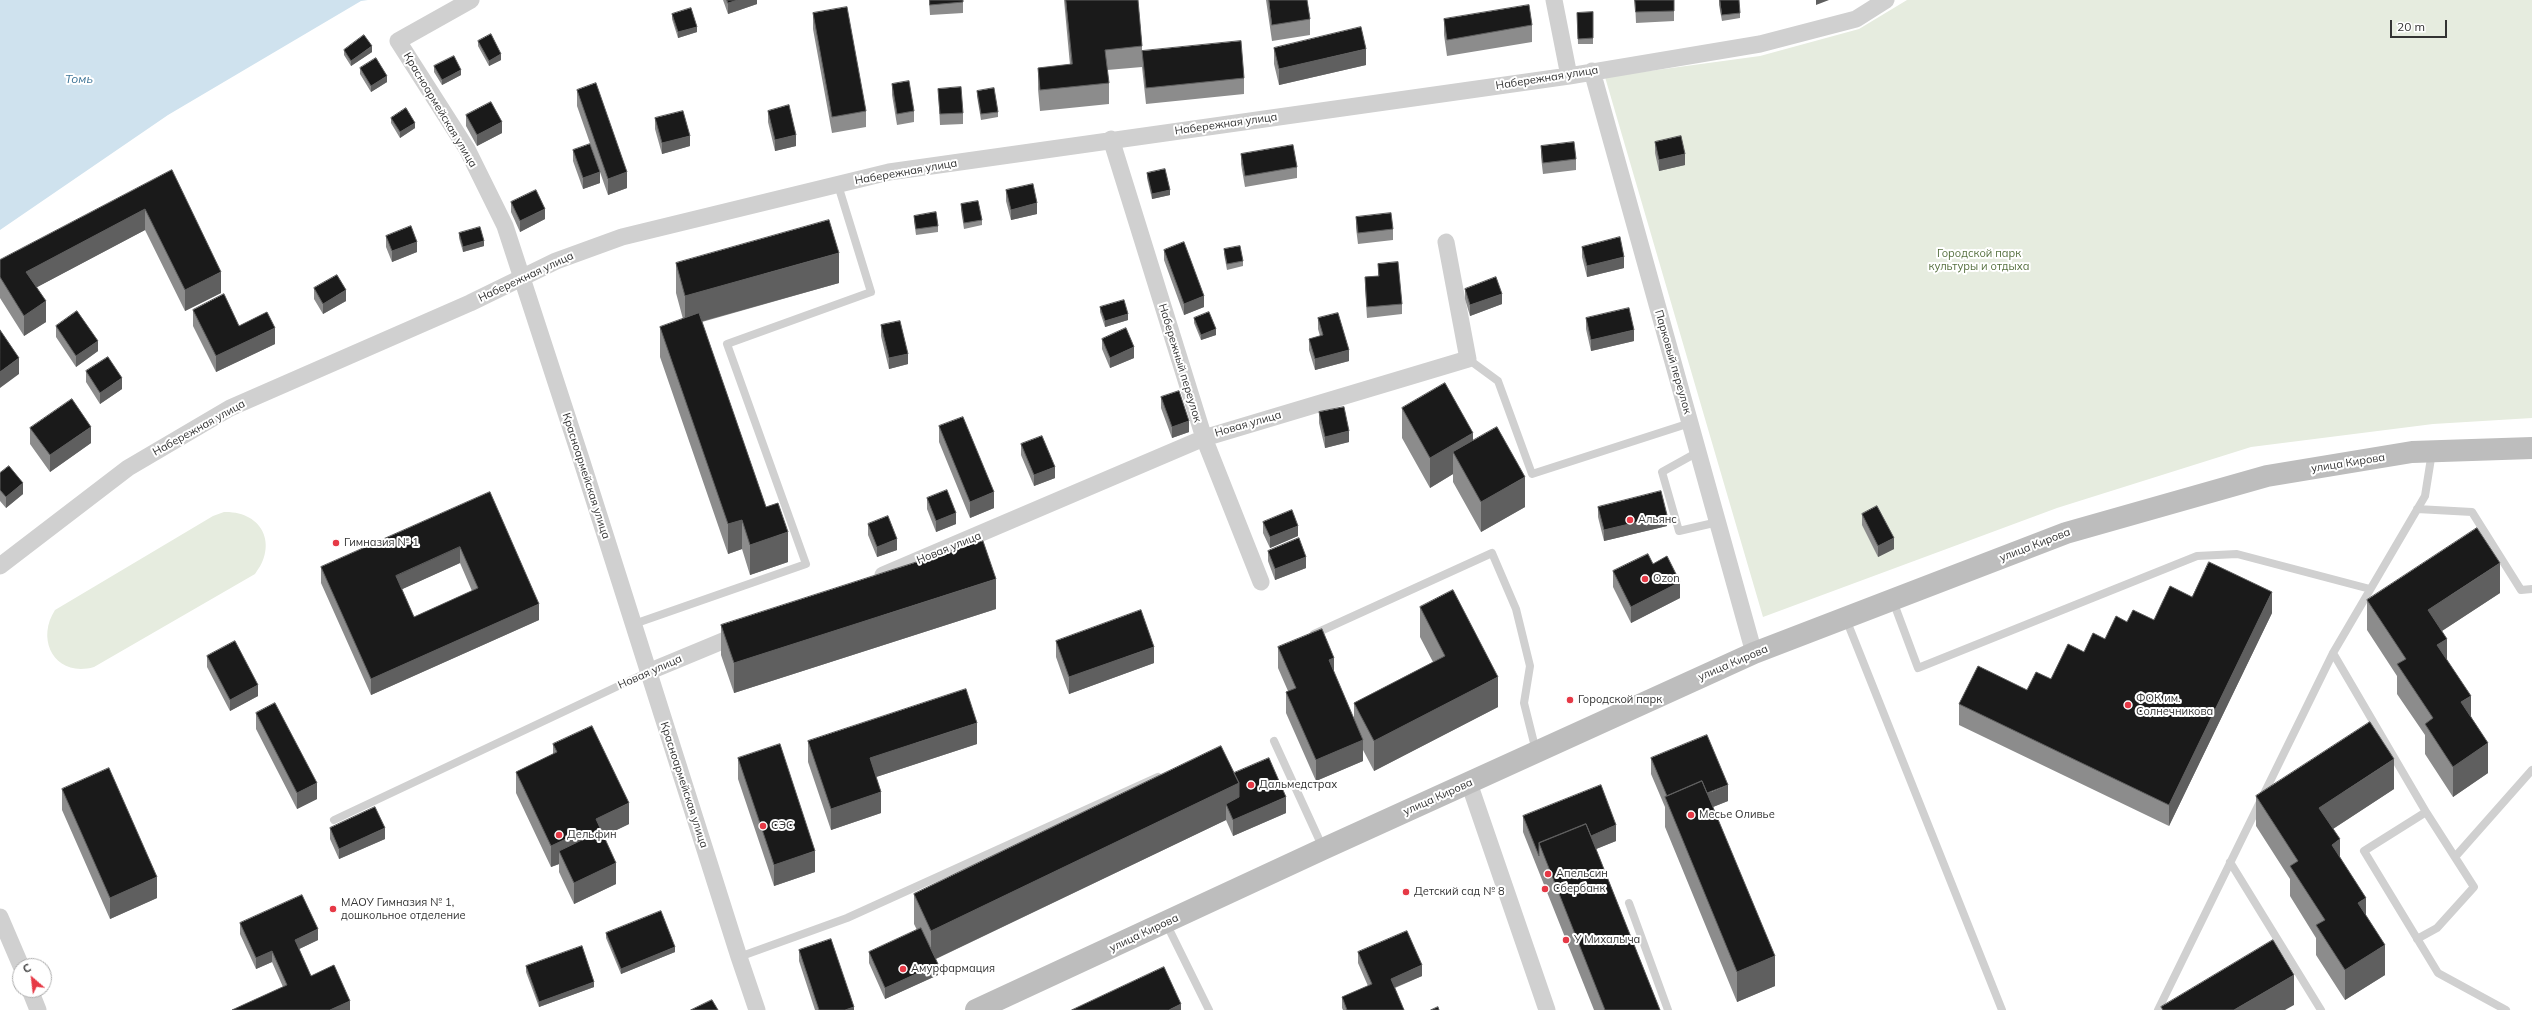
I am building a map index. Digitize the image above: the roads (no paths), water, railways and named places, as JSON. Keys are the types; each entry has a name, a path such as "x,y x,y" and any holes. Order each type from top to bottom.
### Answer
{"main road":[{"name":"улица Кирова","path":"976,1010 1323,849 1754,653 2066,533 2267,476 2412,452 2532,448"}],"street":[{"name":"Красноармейская улица","path":"471,0 398,41 467,149 505,226 634,624 739,957 758,1010"},
{"path":"1554,0 1569,76"},
{"name":"Набережная улица","path":"0,566 128,468 230,408 470,303 556,261 622,237 889,172 1111,139 1569,76 1760,44 1856,18 1886,0"},
{"name":"Парковый переулок","path":"1592,71 1754,653"},
{"name":"Набережный переулок","path":"1111,139 1204,438 1261,582"},
{"path":"1446,242 1468,360"},
{"name":"Новая улица","path":"869,580 1204,438 1468,360"},
{"name":"Новая улица","path":"648,672 759,626"},
{"path":"1469,783 1547,1010"},
{"path":"2,926 17,958"},
{"path":"33,998 38,1010"}],"lane":[{"path":"634,624 806,564 727,344 871,292 838,185"},
{"path":"1468,360 1498,381 1532,474 1690,423"},
{"path":"2158,1010 2333,653 2425,496 2432,451"},
{"path":"1698,452 1662,472 1679,531 1718,522"},
{"path":"2417,509 2472,512 2521,590 2532,589"},
{"path":"1305,638 1492,553 1516,608 1530,666 1524,703 1536,752"},
{"path":"1893,600 1918,668 2197,556 2237,554 2370,589"},
{"path":"1846,618 2002,1010"},
{"path":"2333,653 2426,812 2474,887 2437,928 2417,939"},
{"name":"Новая улица","path":"334,820 648,672"},
{"path":"1274,741 1323,849"},
{"path":"2455,857 2532,770"},
{"path":"739,957 847,918 1163,774"},
{"path":"2426,812 2364,851 2438,973 2506,1010"},
{"path":"2230,862 2321,1010"},
{"path":"1629,903 1668,1010"},
{"path":"1166,922 1210,1010"}],"water":[{"name":"Томь","path":"0,0 368,0 361,1 168,115 0,230"}],"place":[{"name":"Альянс","path":"1630,520"},
{"name":"Гимназия № 1","path":"336,543"},
{"name":"Ozon","path":"1645,579"},
{"name":"Городской парк","path":"1570,700"},
{"name":"ФОК им. Солнечникова","path":"2128,705"},
{"name":"Дальмедстрах","path":"1251,785"},
{"name":"Месье Оливье","path":"1691,815"},
{"name":"СЭС","path":"763,826"},
{"name":"Дельфин","path":"559,835"},
{"name":"Апельсин","path":"1548,874"},
{"name":"Сбербанк","path":"1545,889"},
{"name":"Детский сад № 8","path":"1406,892"},
{"name":"МАОУ Гимназия № 1, дошкольное отделение","path":"333,909"},
{"name":"У Михалыча","path":"1566,940"},
{"name":"Амурфармация","path":"903,969"}],"park label":[{"name":"Городской парк культуры и отдыха","path":"1979,260"}]}
